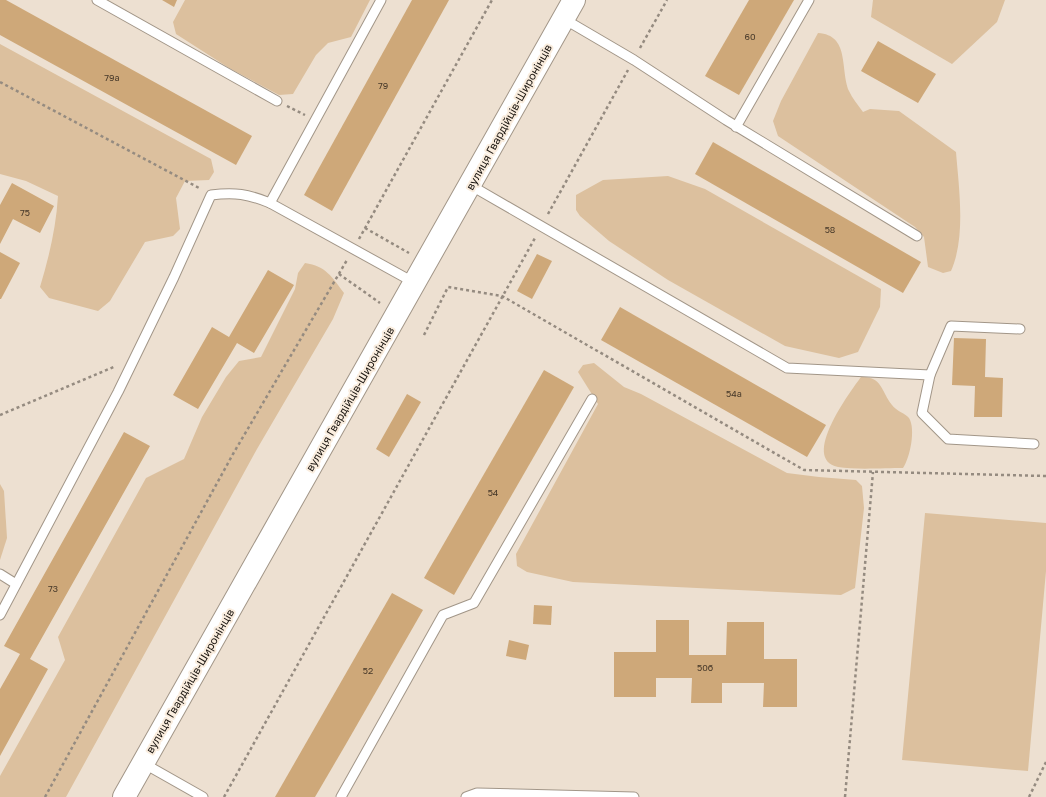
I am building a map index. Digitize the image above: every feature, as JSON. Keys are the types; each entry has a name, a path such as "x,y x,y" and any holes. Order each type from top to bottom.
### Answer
{"main road":[{"name":"вулиця Гвардійців-Широнінців","path":"124,797 574,0"}],"lane":[{"path":"96,0 277,101"},
{"path":"270,203 381,0"},
{"path":"736,127 809,0"},
{"path":"564,19 634,60 736,127 917,236"},
{"path":"470,185 788,368 930,375"},
{"path":"0,615 134,359 211,195 231,192 252,195 270,203 415,283"},
{"path":"1020,329 952,326 930,375 922,413 948,439 1034,444"},
{"path":"341,797 443,615 474,603 592,399"},
{"path":"0,574 16,584"},
{"path":"143,763 202,797"},
{"path":"466,797 477,793 634,797"}],"path":[{"path":"45,797 233,454 339,274 492,0"},
{"path":"224,797 667,0"},
{"path":"0,82 211,195"},
{"path":"277,101 316,120"},
{"path":"365,228 410,253"},
{"path":"339,274 382,304"},
{"path":"424,335 448,287 502,296 804,470 1046,476"},
{"path":"0,415 134,359"},
{"path":"845,797 873,472"},
{"path":"1029,797 1046,762"}],"shaded area":[{"path":"185,0 370,0 351,37 328,43 316,55 293,94 279,95 229,68 176,34 173,22"},
{"path":"873,0 1005,0 997,22 952,64 871,17"},
{"path":"818,33 828,35 835,40 839,46 849,91 863,112 870,109 899,111 956,152 960,197 960,228 956,258 951,271 943,273 928,267 924,237 915,227 778,136 773,121 781,101"},
{"path":"0,44 211,159 214,172 209,180 185,181 176,198 180,229 173,236 145,242 110,301 98,311 49,298 40,287 52,242 58,196 26,181 0,174"},
{"path":"668,176 705,189 881,289 880,307 858,352 839,358 785,346 668,280 609,241 580,216 576,210 576,195 603,180"},
{"path":"305,263 312,264 328,273 344,293 333,319 257,449 66,797 0,797 0,776 65,660 58,637 146,478 184,459 202,417 226,377 239,361 261,357 295,289 298,273"},
{"path":"594,363 624,387 641,394 787,473 856,480 862,486 864,508 855,588 841,595 573,582 527,572 517,566 516,554 598,404 578,372 583,365"},
{"path":"861,377 868,377 877,382 894,407 909,418 912,436 910,451 903,468 845,468 838,467 828,461 824,452 826,439 831,425 847,396"},
{"path":"0,484 4,491 7,538 0,560"},
{"path":"925,513 1046,523 1046,571 1028,771 902,760"}],"building":[{"path":"0,0 6,0 252,136 236,165 0,35"},
{"path":"162,0 177,0 174,7"},
{"path":"412,0 449,0 332,211 304,195"},
{"path":"749,0 794,0 739,95 705,76"},
{"path":"878,41 936,74 918,103 861,71"},
{"path":"713,142 921,262 903,293 695,174"},
{"path":"12,183 54,206 40,233 13,219 0,244 0,205"},
{"path":"0,252 20,263 1,299 0,299"},
{"path":"537,254 552,261 532,299 517,291"},
{"path":"268,270 294,285 254,353 237,343 198,409 173,395 212,327 229,337"},
{"path":"620,307 826,425 807,457 601,340"},
{"path":"954,338 986,339 985,377 1003,378 1002,417 974,417 975,386 952,385"},
{"path":"544,370 574,387 454,595 424,578"},
{"path":"407,394 421,402 389,457 376,449"},
{"path":"124,432 150,446 30,659 48,669 0,756 0,689 20,654 4,646"},
{"path":"392,593 423,610 315,797 275,797"},
{"path":"534,605 552,606 551,625 533,624"},
{"path":"656,620 689,620 689,655 726,655 727,622 764,622 764,659 797,659 797,707 763,707 764,683 722,683 722,703 691,703 692,678 656,678 656,697 614,697 614,652 656,652"},
{"path":"509,640 529,645 526,660 506,656"}]}
